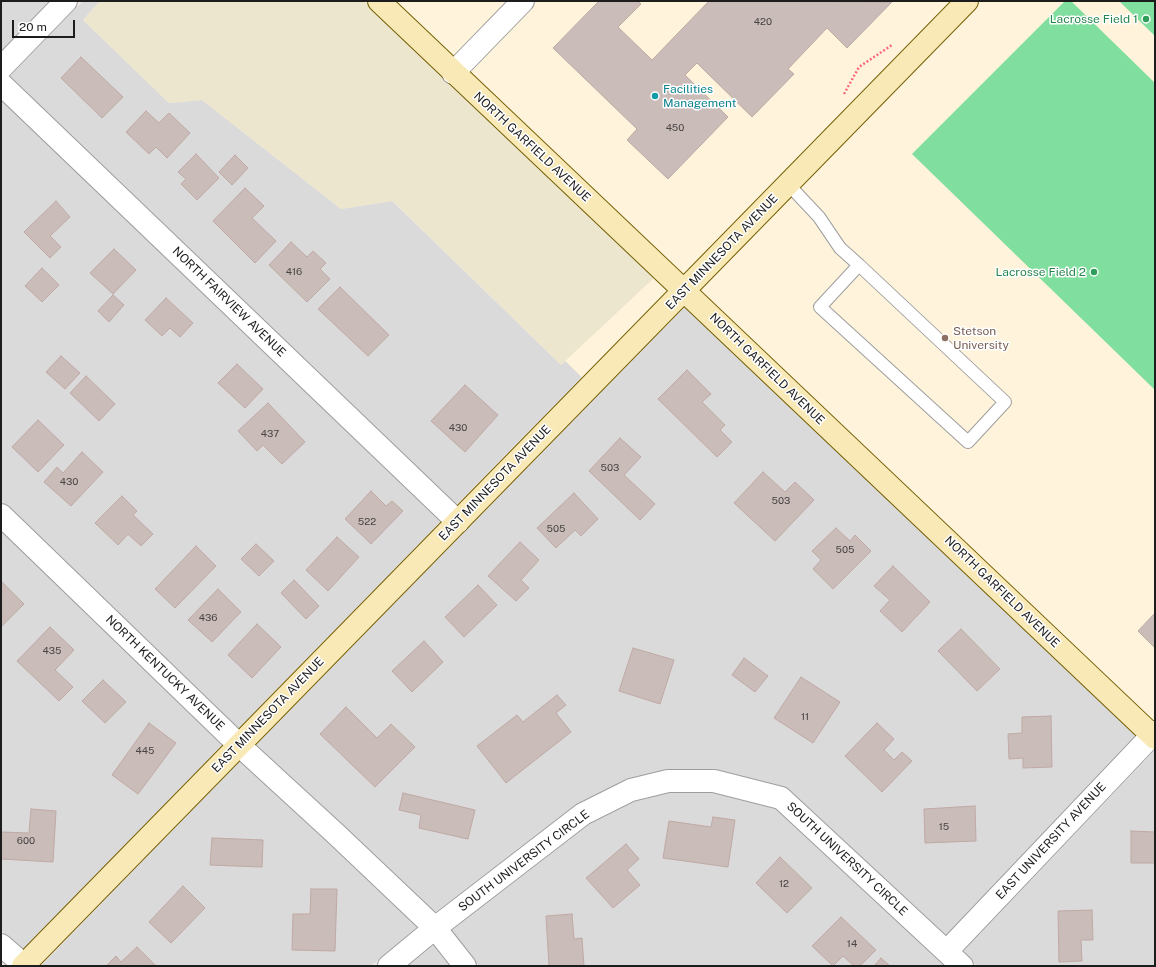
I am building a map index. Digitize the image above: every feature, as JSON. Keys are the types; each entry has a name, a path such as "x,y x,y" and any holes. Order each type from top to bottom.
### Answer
{"street":[{"path":"1,68 66,1"},
{"name":"NORTH GARFIELD AVENUE","path":"379,1 453,73 1154,735"},
{"path":"453,73 523,1"},
{"name":"EAST MINNESOTA AVENUE","path":"23,966 967,1"},
{"name":"NORTH FAIRVIEW AVENUE","path":"1,84 458,522"},
{"name":"NORTH KENTUCKY AVENUE","path":"1,515 239,745 337,835 434,928 465,966"},
{"name":"EAST UNIVERSITY AVENUE","path":"955,959 1154,735"},
{"name":"SOUTH UNIVERSITY CIRCLE","path":"389,966 434,928 583,814 631,790 668,781 714,781 781,798 955,959"},
{"path":"1,945 23,966"}],"lane":[{"path":"788,184 819,217 840,248 1004,402 968,442 820,307 858,265"}],"shaded area":[{"path":"1,1 49,1 1,51"},
{"path":"83,1 100,1 83,20 169,103 202,100 341,209 392,201 561,365 655,277 668,289 456,505 9,77"},
{"path":"100,1 364,1 655,277 561,365 393,201 341,209 202,100 169,103 83,20"},
{"name":"Stetson University","path":"194,1 1155,1 1155,732 685,290 591,386"},
{"path":"1,99 441,521 238,729 1,500"},
{"path":"686,306 1136,734 946,935 788,790 782,787 713,770 667,770 627,779 577,804 434,913 255,746"},
{"path":"1,530 223,744 22,950 1,930"},
{"path":"1154,751 1155,966 977,966 963,952"},
{"path":"240,761 417,927 371,966 41,966"},
{"path":"671,792 714,792 776,808 947,966 479,966 451,931 590,824 636,801"},
{"path":"434,945 451,966 408,966"}],"green space":[{"name":"Lacrosse Field 2","path":"1065,1 1071,1 1155,83 1155,390 912,154"},
{"name":"Lacrosse Field 1","path":"1119,1 1155,1 1155,36"}],"building":[{"name":"Facilities Management","path":"599,1 638,1 641,4 618,27 652,60 709,1 892,2 847,48 827,28 788,69 794,74 752,117 697,63 685,75 728,117 668,179 627,140 637,129 553,48"},
{"path":"81,57 123,97 102,118 61,78"},
{"path":"146,111 159,123 169,113 190,133 167,158 156,147 149,154 126,132"},
{"path":"196,154 219,178 197,200 181,184 186,179 178,172"},
{"path":"235,155 248,168 232,185 219,172"},
{"path":"245,188 264,206 252,218 276,241 255,263 213,221"},
{"path":"56,201 70,217 50,236 61,247 50,258 24,232"},
{"path":"291,242 307,257 313,251 326,263 320,269 330,279 307,302 269,265"},
{"path":"114,249 136,270 113,294 90,273"},
{"path":"42,268 59,285 42,302 25,286"},
{"path":"340,287 389,335 368,356 318,309"},
{"path":"113,295 124,305 109,322 98,311"},
{"path":"166,298 193,323 180,337 170,328 162,336 145,320"},
{"path":"61,356 80,373 65,389 46,372"},
{"path":"237,364 263,389 245,408 218,383"},
{"path":"687,370 711,394 702,402 725,425 720,430 732,442 717,457 658,399"},
{"path":"86,376 115,404 99,421 70,393"},
{"path":"465,385 498,415 465,452 431,421"},
{"path":"268,403 305,442 282,464 263,445 257,451 238,431"},
{"path":"38,420 64,445 38,472 12,447"},
{"path":"620,438 641,457 624,475 655,504 640,520 589,471"},
{"path":"82,452 103,472 71,506 44,482 57,467 63,473"},
{"path":"763,472 785,492 795,482 814,500 775,541 734,503"},
{"path":"371,491 386,506 392,501 403,511 371,544 345,519"},
{"path":"574,493 598,519 581,536 575,530 556,548 537,528"},
{"path":"122,496 137,511 133,515 153,534 141,546 128,534 118,545 95,523"},
{"path":"836,528 850,541 855,535 871,551 833,589 813,569 821,560 812,551"},
{"path":"337,537 359,557 328,591 306,570"},
{"path":"520,542 539,560 521,580 529,588 516,601 488,576"},
{"path":"256,544 274,561 259,576 241,559"},
{"path":"196,546 216,566 175,608 155,589"},
{"path":"893,566 930,602 902,632 880,611 890,600 874,586"},
{"path":"294,580 319,606 306,619 281,593"},
{"path":"1,581 24,604 1,627"},
{"path":"478,585 497,605 464,637 445,617"},
{"path":"218,589 241,612 212,642 188,620"},
{"path":"1155,613 1155,648 1138,631"},
{"path":"257,624 281,647 252,678 228,655"},
{"path":"50,627 74,650 55,670 73,687 59,701 17,661"},
{"path":"961,629 1000,669 977,691 938,651"},
{"path":"424,641 443,662 412,692 392,671"},
{"path":"633,648 674,660 660,704 619,691"},
{"path":"744,658 768,676 755,692 732,675"},
{"path":"801,677 840,702 813,743 774,718"},
{"path":"103,680 126,702 105,723 82,701"},
{"path":"557,695 566,705 556,713 571,732 506,783 477,746 517,715 523,722"},
{"path":"346,707 377,738 391,724 415,747 375,787 320,734"},
{"path":"1051,716 1052,767 1023,768 1023,758 1009,759 1008,734 1022,733 1022,717"},
{"path":"149,723 176,743 138,794 112,775"},
{"path":"877,723 894,739 884,750 894,760 902,752 912,761 882,792 845,756"},
{"path":"403,793 475,810 468,839 419,828 421,815 399,810"},
{"path":"975,806 976,841 925,843 924,809"},
{"path":"31,809 56,811 53,862 1,859 1,832 29,833"},
{"path":"713,817 735,820 728,867 663,858 669,821 711,827"},
{"path":"1131,831 1155,832 1155,863 1131,863"},
{"path":"212,838 263,840 262,867 210,865"},
{"path":"626,844 639,859 627,870 640,885 613,908 586,878"},
{"path":"780,857 812,888 787,913 756,883"},
{"path":"183,886 205,908 171,943 149,922"},
{"path":"311,889 337,889 335,951 292,950 293,914 310,914"},
{"path":"1092,910 1093,940 1081,940 1082,961 1059,962 1058,911"},
{"path":"572,914 574,939 582,938 584,966 549,966 546,916"},
{"path":"841,917 876,950 860,966 854,966 843,956 833,966 812,946"},
{"path":"137,947 156,966 106,966 116,956 121,962"},
{"path":"881,958 890,966 874,966"}],"place":[{"name":"Lacrosse Field 1","path":"1146,19"},
{"name":"Facilities Management","path":"655,96"},
{"name":"Lacrosse Field 2","path":"1094,272"},
{"name":"Stetson University","path":"945,338"}]}
